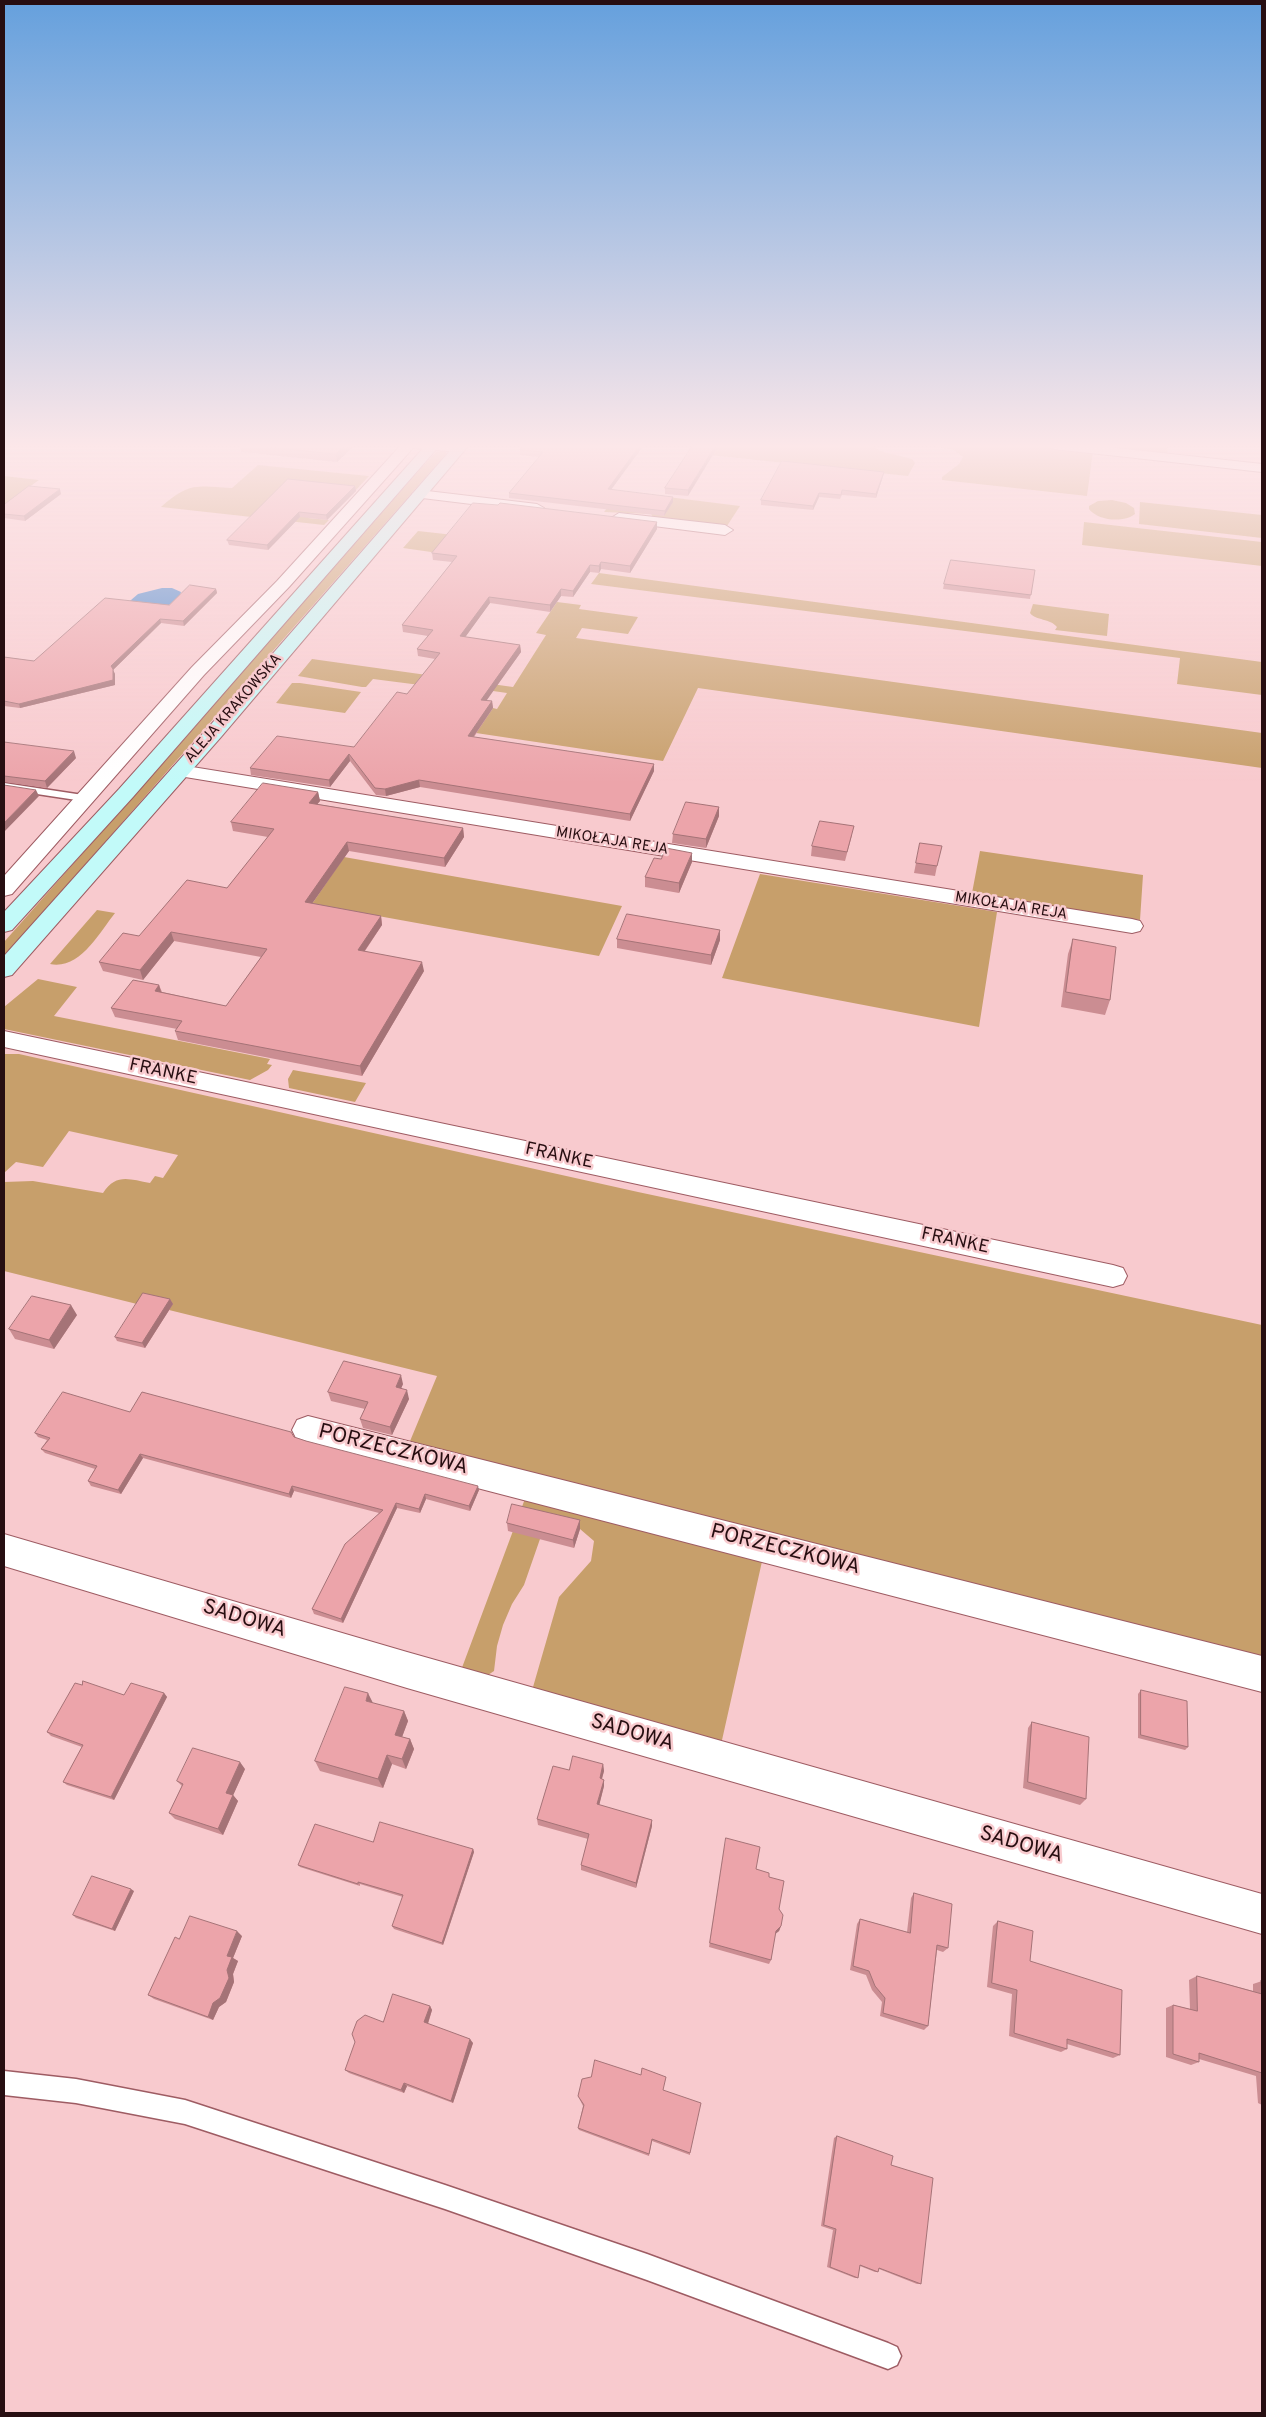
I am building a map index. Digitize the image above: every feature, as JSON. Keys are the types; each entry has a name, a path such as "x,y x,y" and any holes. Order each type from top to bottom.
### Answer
{"main road":[{"name":"ALEJA KRAKOWSKA","path":"4,925 126,793 329,558"},
{"name":"ALEJA KRAKOWSKA","path":"4,970 180,772 364,558"}],"street":[{"path":"4,889 198,671 307,558"},
{"name":"MIKOŁAJA REJA","path":"180,772 1132,926"},
{"name":"FRANKE","path":"4,1039 1114,1276"},
{"name":"PORZECZKOWA","path":"308,1430 1262,1674"},
{"name":"SADOWA","path":"4,1550 407,1670 1262,1914"}],"lane":[{"path":"4,786 83,798"},
{"path":"4,2083 76,2092 185,2112 445,2197 648,2267 888,2356"}],"shaded area":[{"path":"343,558 355,558 4,957 4,942"},
{"path":"1192,558 1262,558 1262,566"},
{"path":"599,573 1262,662 1262,695 1177,684 1180,658 591,584"},
{"path":"557,602 581,605 579,609 638,617 628,634 582,628 576,638 1262,733 1262,768 698,688 663,761 476,733 493,708 497,709 507,693 423,681 420,685 373,679 366,687 362,687 298,676 312,659 513,687 546,635 536,633"},
{"path":"1033,604 1109,614 1107,636 1055,630 1057,627 1054,624 1030,613"},
{"path":"292,683 361,692 345,713 276,703"},
{"path":"980,851 1143,875 1140,920 972,893"},
{"path":"344,857 622,906 599,956 312,904"},
{"path":"760,874 997,912 979,1027 722,978"},
{"path":"97,910 115,913 95,940 80,956 61,964 50,964"},
{"path":"38,979 77,987 54,1016 270,1059 267,1064 272,1065 268,1070 250,1080 4,1029 4,1007"},
{"path":"4,1054 19,1054 638,1192 1262,1325 1262,1665 408,1446 437,1376 169,1310 172,1304 141,1305 4,1271 4,1182 33,1181 103,1193 113,1182 118,1180 129,1179 150,1183 155,1176 163,1178 178,1155 69,1131 43,1167 16,1162 4,1173"},
{"path":"293,1070 366,1083 355,1102 289,1088 288,1079"},
{"path":"526,1496 763,1557 720,1749 531,1694 559,1597 591,1561 594,1541 580,1529 540,1539 524,1585 512,1604 503,1625 497,1646 494,1671 482,1679 460,1673"}],"water":[{"path":"162,588 172,588 181,592 178,599 172,604 157,608 124,606 138,594"}],"building":[{"path":"456,558 635,558 630,566 601,562 599,566 590,565 573,591 561,589 550,605 489,597 460,636 520,645 481,700 492,701 468,736 654,764 630,814 419,780 385,789 375,788 349,754 329,780 250,768 277,736 354,747 397,692 407,694 440,653 417,649 433,630 402,625"},
{"path":"951,560 1035,570 1031,595 944,584"},
{"path":"190,585 216,589 183,621 160,619 111,666 113,669 113,680 19,704 4,701 4,657 34,661 105,598 169,605"},
{"path":"4,742 74,751 45,781 4,776"},
{"path":"263,783 318,792 309,803 463,828 444,858 347,842 305,902 381,916 358,950 422,962 360,1066 175,1031 182,1021 111,1008 133,980 159,985 155,991 226,1006 267,949 171,932 140,970 99,962 123,933 139,936 187,880 227,888 274,829 231,822"},
{"path":"4,785 36,790 4,823"},
{"path":"686,802 719,807 706,839 673,834"},
{"path":"820,821 854,826 847,852 812,846"},
{"path":"920,843 942,846 937,866 916,863"},
{"path":"666,848 692,853 679,883 645,877 654,858 661,859"},
{"path":"627,914 720,930 711,955 617,939"},
{"path":"1073,939 1116,947 1110,1000 1066,992"},
{"path":"143,1293 170,1299 142,1343 115,1337"},
{"path":"32,1296 71,1305 49,1340 9,1329"},
{"path":"344,1361 401,1375 396,1387 407,1390 390,1427 360,1419 368,1402 328,1392"},
{"path":"63,1392 130,1412 142,1392 291,1432 294,1437 306,1441 478,1486 469,1506 425,1494 419,1509 396,1503 341,1619 312,1609 345,1544 383,1510 292,1486 289,1494 140,1454 118,1490 88,1481 97,1466 41,1449 50,1438 35,1433"},
{"path":"512,1504 580,1520 573,1540 507,1523"},
{"path":"83,1681 124,1695 131,1683 164,1693 111,1797 63,1782 83,1745 47,1732 75,1683 82,1685"},
{"path":"345,1687 368,1693 366,1701 404,1711 395,1735 410,1739 402,1759 387,1755 378,1779 315,1761"},
{"path":"1141,1690 1187,1701 1188,1747 1141,1735"},
{"path":"1032,1722 1089,1737 1086,1799 1028,1782"},
{"path":"193,1748 240,1762 226,1793 233,1795 218,1829 169,1813 183,1784 177,1781"},
{"path":"573,1756 603,1764 600,1778 604,1780 597,1804 652,1820 636,1883 581,1865 589,1834 537,1819 553,1766 569,1770"},
{"path":"380,1822 473,1849 442,1943 392,1926 403,1895 358,1882 358,1884 298,1865 315,1824 373,1842"},
{"path":"726,1838 760,1847 756,1869 769,1873 769,1877 784,1881 779,1909 783,1915 781,1926 776,1931 771,1960 710,1943"},
{"path":"92,1876 131,1889 112,1929 73,1915"},
{"path":"914,1893 952,1904 948,1948 937,1945 928,2026 883,2013 885,1998 875,1986 869,1971 853,1966 860,1919 910,1933"},
{"path":"190,1916 237,1931 227,1956 232,1957 227,1970 229,1978 220,1998 213,2003 208,2017 148,1995 175,1937 179,1939"},
{"path":"998,1921 1033,1931 1030,1961 1122,1990 1120,2055 1067,2039 1067,2049 1014,2033 1017,1990 992,1983"},
{"path":"1197,1976 1262,1994 1262,2073 1199,2053 1199,2062 1173,2054 1173,2005 1197,2011"},
{"path":"393,1994 430,2006 424,2022 470,2039 451,2101 404,2083 401,2090 345,2070 355,2042 352,2034 357,2021 365,2015 383,2022"},
{"path":"595,2060 641,2075 642,2068 666,2077 663,2090 701,2103 690,2153 652,2139 649,2154 578,2128 584,2105 578,2096 582,2079 591,2077"},
{"path":"837,2136 893,2156 891,2165 933,2178 921,2284 879,2268 878,2272 860,2265 858,2278 830,2267 836,2229 824,2225"}]}
